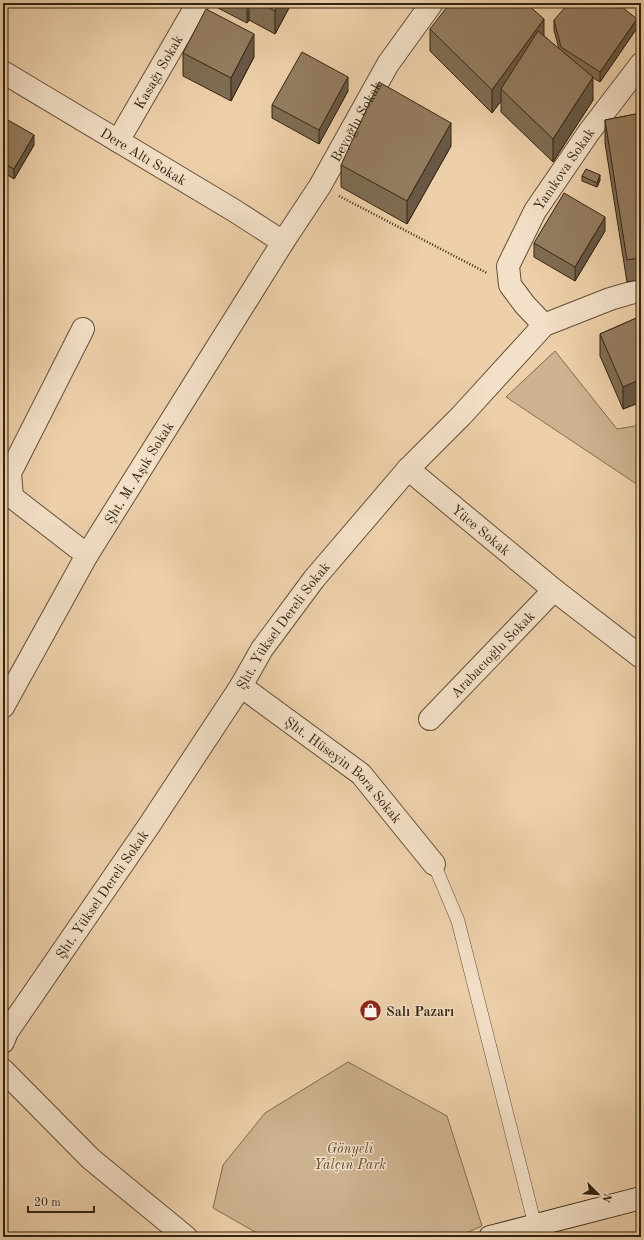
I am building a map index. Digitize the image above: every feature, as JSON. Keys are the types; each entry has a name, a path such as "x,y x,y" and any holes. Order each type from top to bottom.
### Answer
{"street":[{"name":"Kasağı Sokak","path":"118,141 198,3"},
{"name":"Beyoğlu Sokak","path":"283,242 320,186 388,64 432,3"},
{"name":"Yanıkova Sokak","path":"510,285 508,266 535,211 589,132 641,64"},
{"name":"Dere Altı Sokak","path":"3,72 235,211 283,242"},
{"name":"Şht. M. Aşık Sokak","path":"3,707 87,556 283,242"},
{"path":"510,285 525,305 544,325"},
{"name":"Şht. Yüksel Dereli Sokak","path":"4,1035 148,827 241,686 262,649 314,579 408,469 461,416 544,325 610,299 641,290"},
{"path":"83,329 10,473 12,497 87,556"},
{"name":"Yüce Sokak","path":"408,469 554,590 641,657"},
{"name":"Arabacıoğlu Sokak","path":"430,719 554,590"},
{"name":"Şht. Hüseyin Bora Sokak","path":"241,686 362,774 434,864"},
{"path":"3,1070 91,1159 186,1237"},
{"path":"490,1237 641,1198"}],"lane":[{"path":"434,864 458,921 535,1225"}],"path":[{"path":"320,186 510,285"}],"green space":[{"path":"555,351 617,429 641,425 641,487 506,397"},
{"name":"Gönyeli Yalçın Park","path":"348,1062 447,1116 482,1226 457,1237 264,1237 213,1208 223,1165 265,1113"}],"building":[{"path":"259,3 279,3 275,11"},
{"path":"450,3 526,3 544,19 492,90 430,29"},
{"path":"569,3 617,3 637,19 600,72 561,47 554,20"},
{"path":"206,9 254,34 231,78 183,53"},
{"path":"538,31 593,77 553,139 501,89"},
{"path":"302,52 348,77 319,130 272,105"},
{"path":"379,82 451,123 407,201 341,165"},
{"path":"641,113 641,249 640,258 627,260 605,120"},
{"path":"8,120 34,135 14,169 3,163 3,128"},
{"path":"586,169 600,175 597,183 582,176"},
{"path":"564,193 605,217 575,267 534,243"},
{"path":"641,316 641,366 636,368 641,379 623,387 600,334"}],"place":[{"name":"Salı Pazarı","path":"371,1011"}]}
